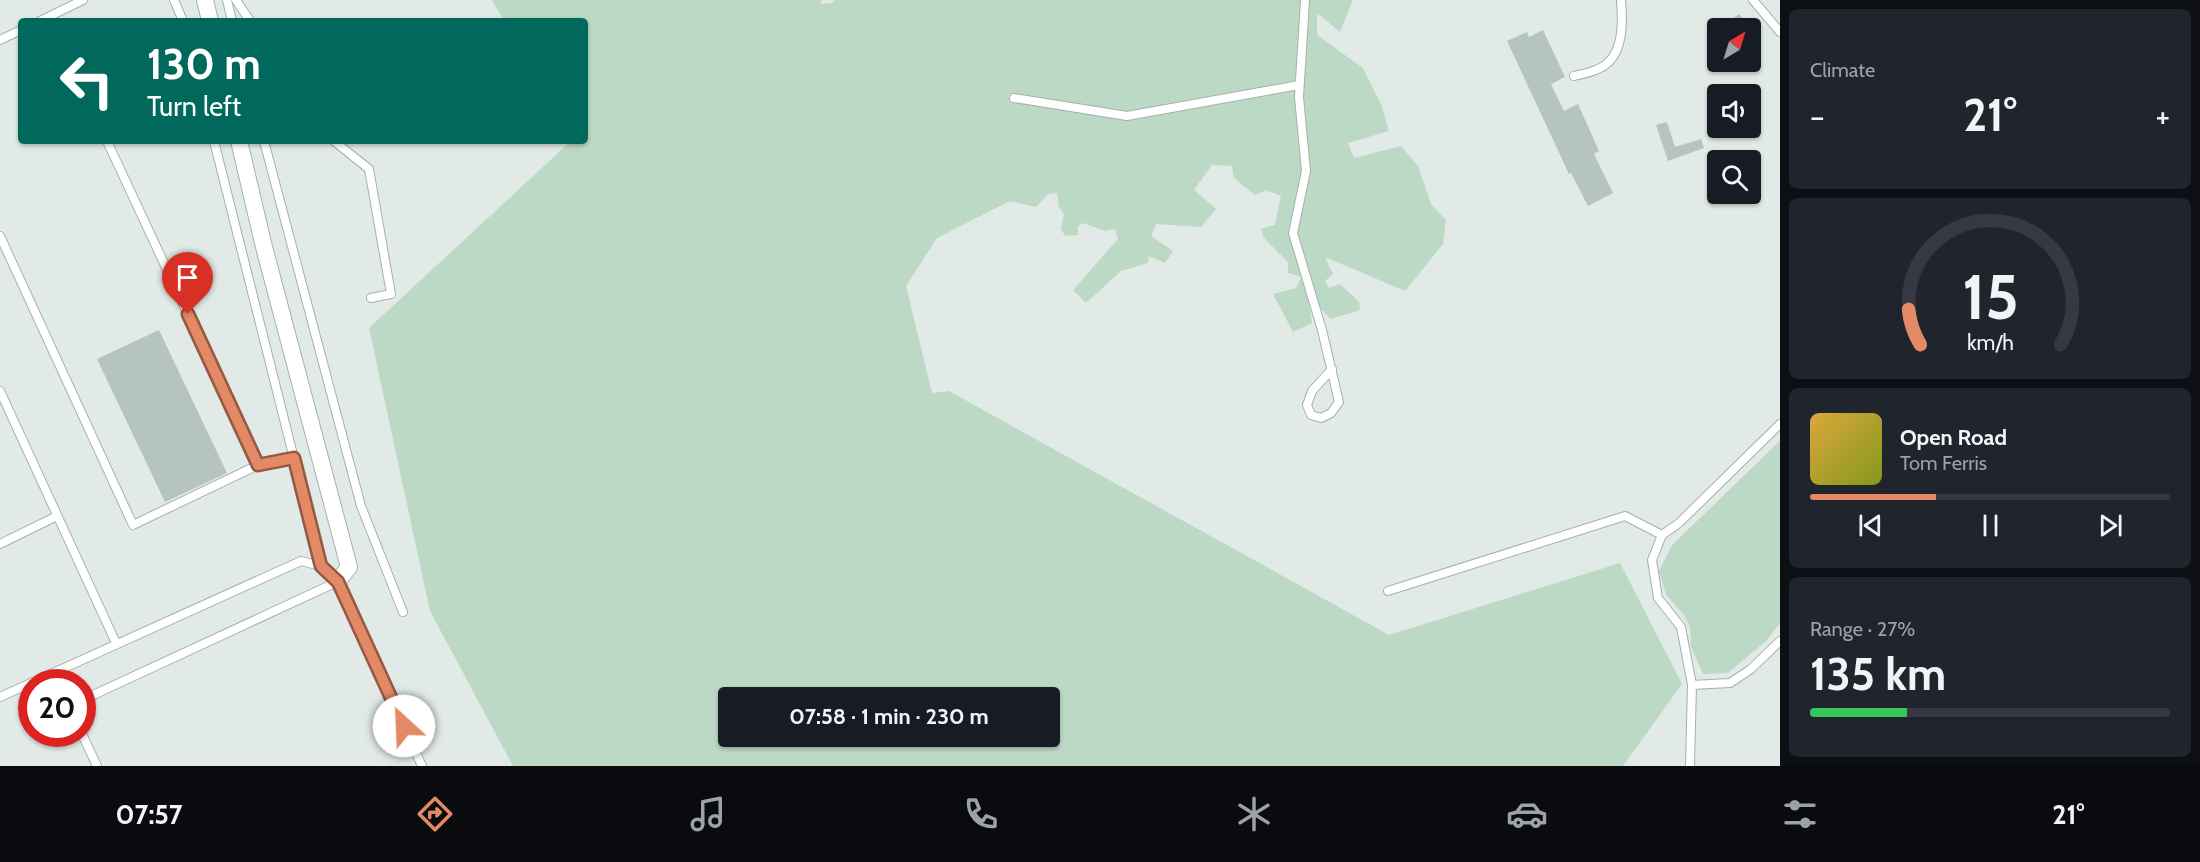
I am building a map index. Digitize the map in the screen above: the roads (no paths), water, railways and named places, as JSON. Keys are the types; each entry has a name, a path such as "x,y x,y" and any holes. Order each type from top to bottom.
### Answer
{"street":[{"path":"205,0 209,18"},
{"path":"240,144 264,247 349,567 338,582"}],"lane":[{"path":"52,18 82,0"},
{"path":"174,0 182,18"},
{"path":"227,0 231,18"},
{"path":"236,0 248,18"},
{"path":"1305,0 1299,85 1306,171 1293,233 1332,369 1339,402 1331,413 1321,418 1311,415 1307,405 1312,391 1332,369"},
{"path":"1574,76 1599,69 1613,58 1623,26 1621,0"},
{"path":"1753,0 1780,32"},
{"path":"0,40 18,31"},
{"path":"1014,98 1126,116 1299,85"},
{"path":"108,144 258,465"},
{"path":"215,144 321,566"},
{"path":"265,144 361,506 403,612"},
{"path":"338,144 369,169 392,294 371,298"},
{"path":"0,236 133,525 258,465 294,458"},
{"path":"0,391 116,644"},
{"path":"1690,766 1692,684 1680,627 1658,598 1652,560 1662,535 1679,523 1780,424"},
{"path":"0,544 57,516"},
{"path":"1388,591 1625,516 1662,535"},
{"path":"0,697 301,561 321,566 338,582 423,766"},
{"path":"96,694 338,582"},
{"path":"1692,684 1730,682 1751,669 1780,641"},
{"path":"88,747 97,766"}]}
